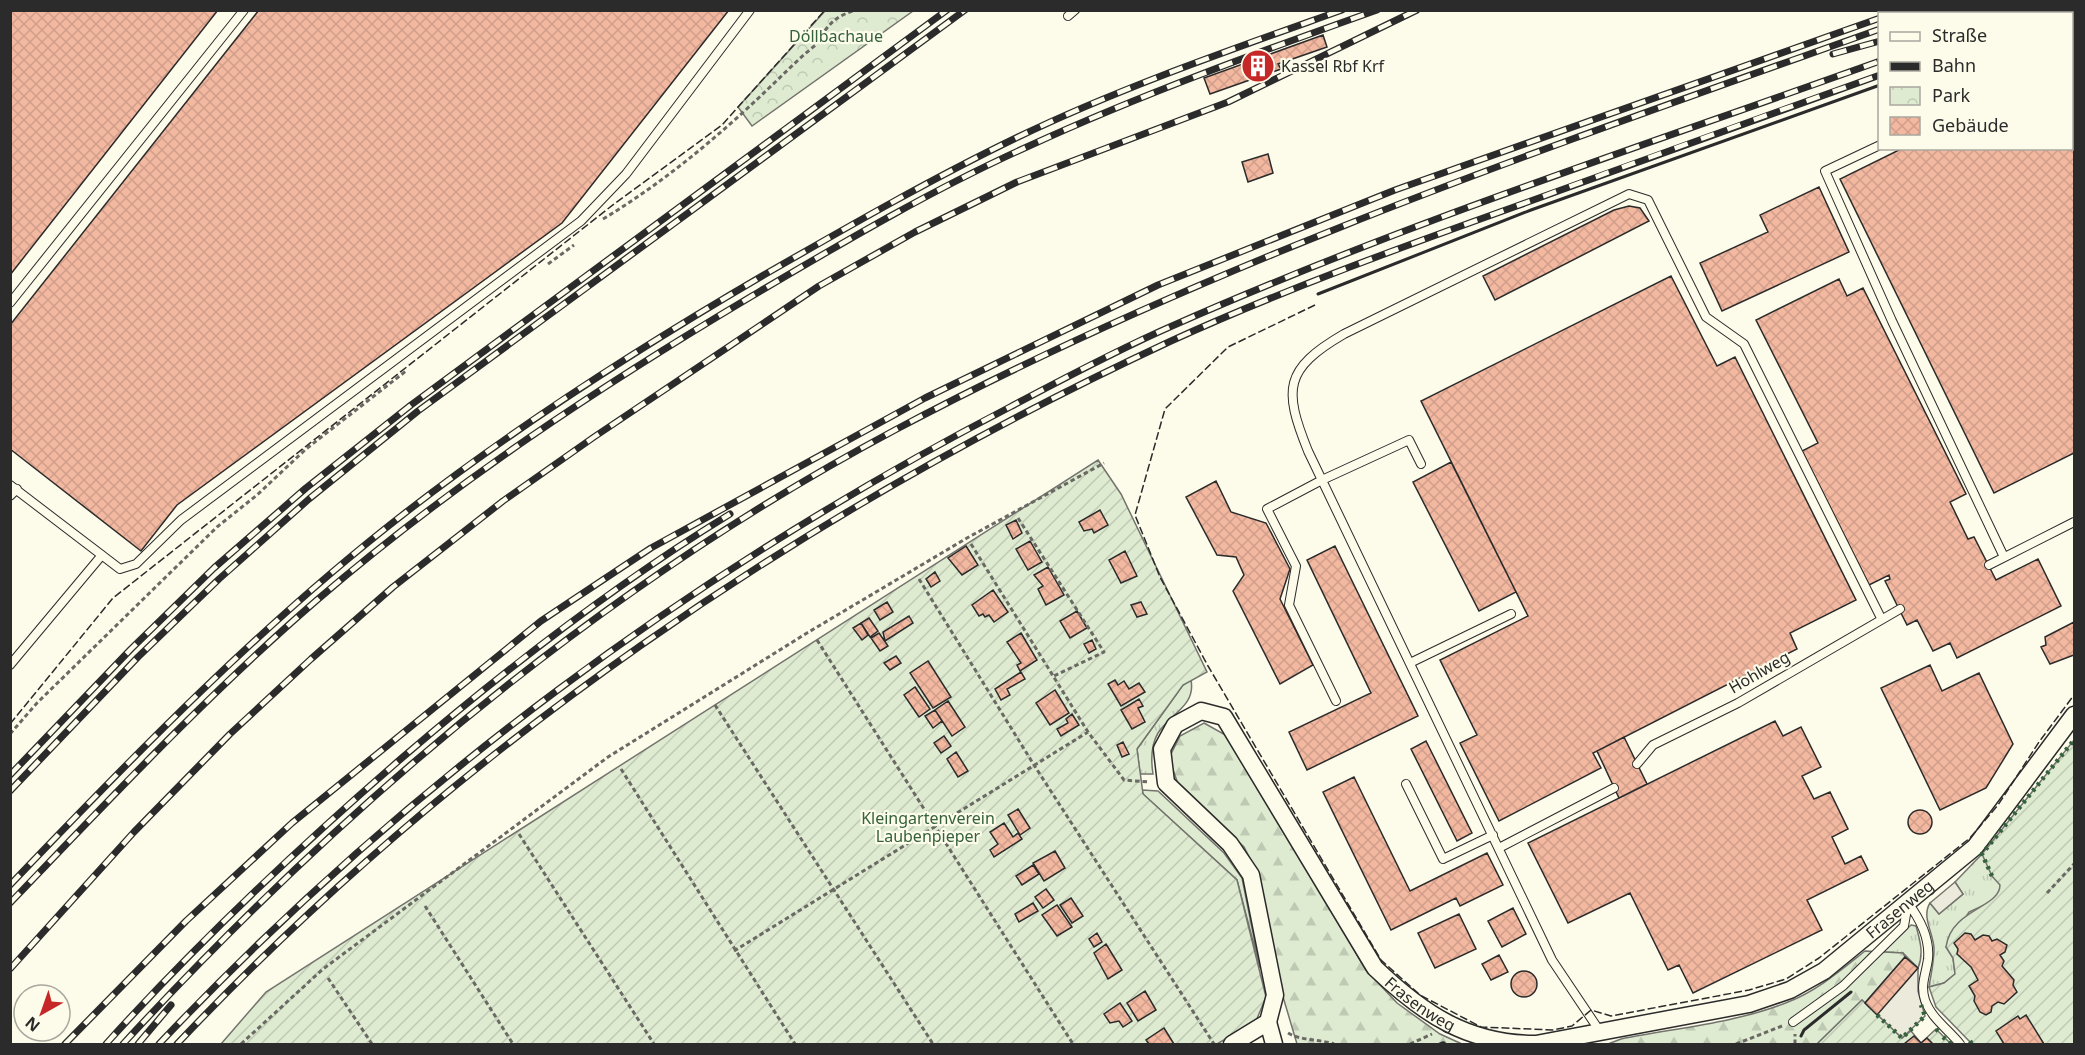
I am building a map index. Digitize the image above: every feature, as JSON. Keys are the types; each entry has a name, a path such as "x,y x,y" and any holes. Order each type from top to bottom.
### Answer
{"street":[{"name":"Frasenweg","path":"1166,783 1162,749 1176,725 1201,711 1224,717 1376,968 1404,995 1450,1026 1510,1044 1536,1044 1749,1004 1790,990 1824,971 1975,847 2074,715"},
{"path":"1166,783 1230,844 1251,875 1275,995 1268,1022 1274,1044"},
{"path":"1232,1044 1268,1022"}],"lane":[{"path":"10,303 244,10"},
{"path":"13,490 120,569 136,564 181,520 581,220 626,174 750,10"},
{"path":"1878,146 1825,171 1892,321 2004,557"},
{"path":"1601,1033 1552,960 1322,480 1294,417 1291,392 1300,367 1314,351 1344,334 1629,195 1648,200 1706,317 1744,344 1881,618"},
{"path":"1336,701 1289,605 1296,566 1267,509 1322,480 1409,440 1421,464"},
{"path":"1989,565 2074,522"},
{"path":"10,665 102,555"},
{"name":"Hohlweg","path":"1637,764 1653,745 1738,703 1900,609"},
{"path":"1410,663 1511,614"},
{"path":"1406,784 1443,859 1493,835"},
{"path":"1499,848 1614,788"},
{"path":"1793,1022 1843,986 1904,926 1908,903"},
{"path":"1908,903 1920,918 1928,949 1922,978 1925,1001 1930,1011 1960,1044"}],"path":[{"path":"595,224 643,195 667,173 703,147 817,44 826,28 839,15 856,10"},
{"path":"546,265 563,255 579,240"},
{"path":"10,734 36,703 217,527 257,495 306,449 409,368"},
{"path":"241,1044 323,969 608,757 807,633 967,538 1104,463"},
{"path":"1018,518 1104,652 1054,676"},
{"path":"971,544 1088,732 1125,780 1166,783"},
{"path":"919,579 1034,765 1214,1044"},
{"path":"817,640 1073,1044"},
{"path":"716,705 933,1044"},
{"path":"734,951 1088,732"},
{"path":"621,769 734,951 795,1044"},
{"path":"519,834 654,1044"},
{"path":"2047,893 2073,868"},
{"path":"425,906 513,1044"},
{"path":"328,978 372,1044"},
{"path":"1268,1022 1297,1038 1317,1039 1334,1044"},
{"path":"1736,1044 1793,1022"},
{"path":"1410,1044 1450,1026"}],"green space":[{"name":"Döllbachaue","path":"825,11 913,11 752,126 738,107"},
{"name":"Kleingartenverein Laubenpieper","path":"1098,460 1121,494 1207,672 1183,685 1137,749 1143,794 1237,880 1266,997 1256,1021 1217,1044 221,1044 266,992"},
{"path":"1191,680 1190,697 1158,733 1152,753 1153,774 1140,774 1137,749 1183,685"},
{"path":"1204,723 1229,737 1366,970 1397,1003 1440,1034 1462,1044 1297,1044 1281,990 1257,872 1244,847 1178,784 1169,758 1180,736"},
{"path":"2074,740 2074,1044 1972,1044 1936,1007 1929,987 1944,983 1955,974 1953,958 1946,947 1950,934 1965,917 1998,893 2000,885 1992,876 1982,854"},
{"path":"1142,790 1158,791 1224,853 1242,878 1260,968 1237,880 1143,794"},
{"path":"1988,853 2001,877 2000,892 1993,901 1969,912 1946,947 1953,958 1955,974 1944,983 1929,987 1934,949 1927,920 1930,903 1939,914 1963,894 1955,882 1982,854"},
{"path":"1911,925 1916,926 1920,942 1921,957 1918,968 1903,953 1883,952"},
{"path":"1865,951 1903,953 1905,957 1865,1003 1862,1000 1817,1044 1608,1044 1621,1039 1727,1020 1788,1002 1819,986"},
{"path":"1862,1000 1902,1038 1911,1031 1921,1043 1936,1029 1951,1044 1817,1044"}],"shaded area":[{"path":"1955,882 1963,894 1939,914 1930,903"},
{"path":"1905,957 1918,968 1918,991 1925,1016 1902,1038 1865,1003"}],"building":[{"path":"10,10 218,10 10,275"},
{"path":"259,10 729,10 562,223 177,505 141,551 10,449 10,325"},
{"name":"Kassel Rbf Krf","path":"1323,35 1327,47 1278,64 1281,69 1210,94 1204,78"},
{"path":"2073,66 2074,453 1994,493 1840,179 1899,150 2073,150"},
{"path":"1268,154 1273,173 1248,182 1242,162"},
{"path":"1819,187 1849,252 1722,311 1700,263 1768,232 1760,215"},
{"path":"1629,206 1640,208 1649,221 1495,300 1483,276 1614,210"},
{"path":"1671,276 1717,366 1735,357 1856,600 1790,633 1797,649 1593,753 1601,768 1499,821 1460,743 1477,735 1440,660 1528,616 1421,401"},
{"path":"1839,279 1847,296 1863,288 1966,494 1950,502 1968,539 1974,537 1996,580 2038,559 2061,606 1957,658 1950,643 1933,651 1917,620 1907,625 1885,581 1890,579 1889,575 1869,585 1802,451 1818,443 1756,320"},
{"path":"1451,462 1516,592 1479,611 1413,482"},
{"path":"1216,481 1231,512 1266,523 1290,569 1280,599 1313,665 1280,684 1233,591 1244,575 1236,557 1217,555 1186,497"},
{"path":"1100,510 1108,525 1094,533 1092,529 1084,531 1079,522"},
{"path":"1016,520 1022,533 1013,539 1006,525"},
{"path":"1030,541 1042,562 1028,570 1016,549"},
{"path":"966,546 978,565 962,575 948,558"},
{"path":"1335,546 1418,716 1307,770 1289,732 1371,693 1307,560"},
{"path":"1125,551 1137,576 1121,583 1109,560"},
{"path":"1048,567 1064,595 1046,605 1038,589 1043,586 1034,575"},
{"path":"935,572 940,581 931,587 926,579"},
{"path":"993,590 1008,612 994,622 989,615 979,616 972,605"},
{"path":"887,602 893,612 880,620 874,610"},
{"path":"1141,602 1147,614 1137,617 1131,605"},
{"path":"1077,611 1087,628 1070,638 1060,621"},
{"path":"909,616 913,623 885,641 883,632"},
{"path":"869,618 878,631 870,637 861,623"},
{"path":"2074,622 2074,655 2050,664 2041,647 2046,645 2045,637"},
{"path":"861,623 868,635 862,640 853,628"},
{"path":"879,633 888,646 880,651 871,638"},
{"path":"1021,633 1037,660 1020,671 1017,665 1021,663 1007,642"},
{"path":"1092,640 1096,649 1089,653 1084,644"},
{"path":"896,656 901,663 890,670 884,663"},
{"path":"928,661 951,697 933,708 910,673"},
{"path":"1930,665 1942,691 1979,673 2013,744 1986,788 1940,810 1881,688"},
{"path":"1021,672 1025,679 1007,689 1010,695 1001,700 995,689"},
{"path":"1115,680 1118,685 1124,681 1129,689 1139,683 1145,692 1121,706 1108,684"},
{"path":"915,687 930,709 919,717 904,695"},
{"path":"1055,690 1069,713 1050,725 1036,703"},
{"path":"1139,699 1143,706 1138,708 1145,722 1132,729 1121,710"},
{"path":"948,701 965,727 952,736 935,710"},
{"path":"935,710 942,721 933,728 925,716"},
{"path":"1072,714 1079,725 1061,736 1057,729 1068,723 1066,719"},
{"path":"1775,721 1783,736 1801,727 1821,767 1802,776 1814,799 1830,792 1848,829 1832,837 1845,864 1861,856 1868,870 1807,900 1822,930 1693,993 1679,965 1668,970 1630,893 1568,923 1528,843"},
{"path":"944,736 951,746 941,753 934,743"},
{"path":"1624,737 1647,784 1619,798 1597,751"},
{"path":"1426,741 1472,833 1457,841 1411,749"},
{"path":"1123,742 1129,754 1122,757 1117,745"},
{"path":"956,752 968,771 958,777 947,759"},
{"path":"1354,777 1410,891 1487,853 1503,885 1460,906 1456,898 1391,930 1323,792"},
{"path":"1018,809 1030,828 1020,835 1008,815"},
{"path":"1920,810 1925,811 1931,817 1931,827 1925,833 1920,834 1915,833 1909,827 1908,822 1909,817 1915,811"},
{"path":"1004,823 1013,837 1018,833 1022,839 994,857 990,850 998,844 990,832"},
{"path":"1055,851 1065,868 1044,881 1033,863"},
{"path":"1033,865 1039,874 1022,885 1016,876"},
{"path":"1046,889 1054,900 1043,908 1035,897"},
{"path":"1071,898 1083,916 1072,923 1060,905"},
{"path":"1033,903 1038,911 1019,922 1015,914"},
{"path":"1057,905 1072,927 1057,936 1042,915"},
{"path":"1513,908 1526,934 1502,947 1488,921"},
{"path":"1459,914 1476,949 1435,968 1418,933"},
{"path":"1097,933 1102,942 1094,947 1089,939"},
{"path":"1965,933 1971,934 1975,940 1983,935 1989,936 1992,941 1997,939 2007,945 2005,952 2000,955 2004,961 2002,966 2014,980 2013,985 2017,992 2004,1004 1998,1002 1992,1006 1991,1012 1986,1015 1980,1012 1969,986 1978,980 1971,967 1957,954 1958,949 1954,943"},
{"path":"1106,944 1122,970 1108,979 1094,953"},
{"path":"1499,955 1508,972 1491,980 1482,964"},
{"path":"1905,957 1918,968 1877,1015 1865,1003"},
{"path":"1524,971 1533,975 1537,984 1533,993 1524,997 1515,993 1511,984 1515,975"},
{"path":"1145,991 1156,1010 1138,1021 1127,1003"},
{"path":"1120,1003 1132,1021 1123,1027 1119,1021 1110,1023 1104,1014"},
{"path":"2026,1015 2044,1044 2004,1044 1996,1031 2018,1016 2020,1019"},
{"path":"1164,1028 1174,1044 1149,1044 1146,1040"},
{"path":"1914,1036 1921,1043 1927,1038 1933,1044 1904,1044"}],"railway":[{"path":"10,775 131,649 214,568 306,488 411,405 947,10"},
{"path":"10,791 138,657 219,579 309,499 418,411 965,10"},
{"path":"10,885 152,739 250,645 352,555 449,480 583,386 769,272 892,202 1018,137 1137,85 1342,10"},
{"path":"10,903 198,710 317,600 420,516 528,439 638,366 888,217 993,163 1158,91 1377,10"},
{"path":"10,969 134,832 230,734 311,659 393,587 503,501 594,437 819,286 915,232 1017,182 1228,102 1417,10"},
{"path":"1896,12 1900,10"},
{"path":"1928,12 1932,10"},
{"path":"1976,12 1981,10"},
{"path":"2017,12 2021,10"},
{"path":"2056,12 2060,10"},
{"path":"65,1044 186,921 292,823 541,621 651,548 925,398 1158,285 1395,190 1878,19"},
{"path":"123,1044 208,954 297,868 389,784 484,704 582,629 683,557 787,491 895,430 1014,370 1134,314 1257,261 1504,164 1878,30"},
{"path":"1833,54 1878,42"},
{"path":"159,1044 253,949 351,858 453,772 558,690 666,612 778,539 893,471 1111,355 1259,289 1523,187 1878,62"},
{"path":"177,1044 285,936 399,833 517,736 641,646 768,561 899,482 1034,408 1171,341 1256,304 1428,238 1878,76"},
{"path":"106,1044 250,896 403,757 562,629 644,570 730,514"},
{"path":"138,1044 171,1005"}],"hedge":[{"path":"1992,876 1982,854 2074,740"},
{"path":"1877,1015 1902,1038 1925,1016 1921,1005"},
{"path":"1936,1029 1941,1034"},
{"path":"1943,1037 1951,1044"}],"fence":[{"path":"10,724 113,598 614,204 722,125 825,10"},
{"path":"1315,305 1228,347 1165,409 1135,515 1160,577 1208,666 1381,960 1420,995 1481,1027 1553,1030 1572,1026 1591,1010 1611,1016 1749,990 1786,979 1819,958 1970,838 1998,805 2039,742 2074,695"},
{"path":"1438,1044 1443,1042 1449,1044"}],"wall":[{"path":"1318,294 1531,210 1878,86"},
{"path":"1801,1036 1804,1030 1851,992"}],"place":[{"name":"Kassel Rbf Krf","path":"1258,66"}]}
